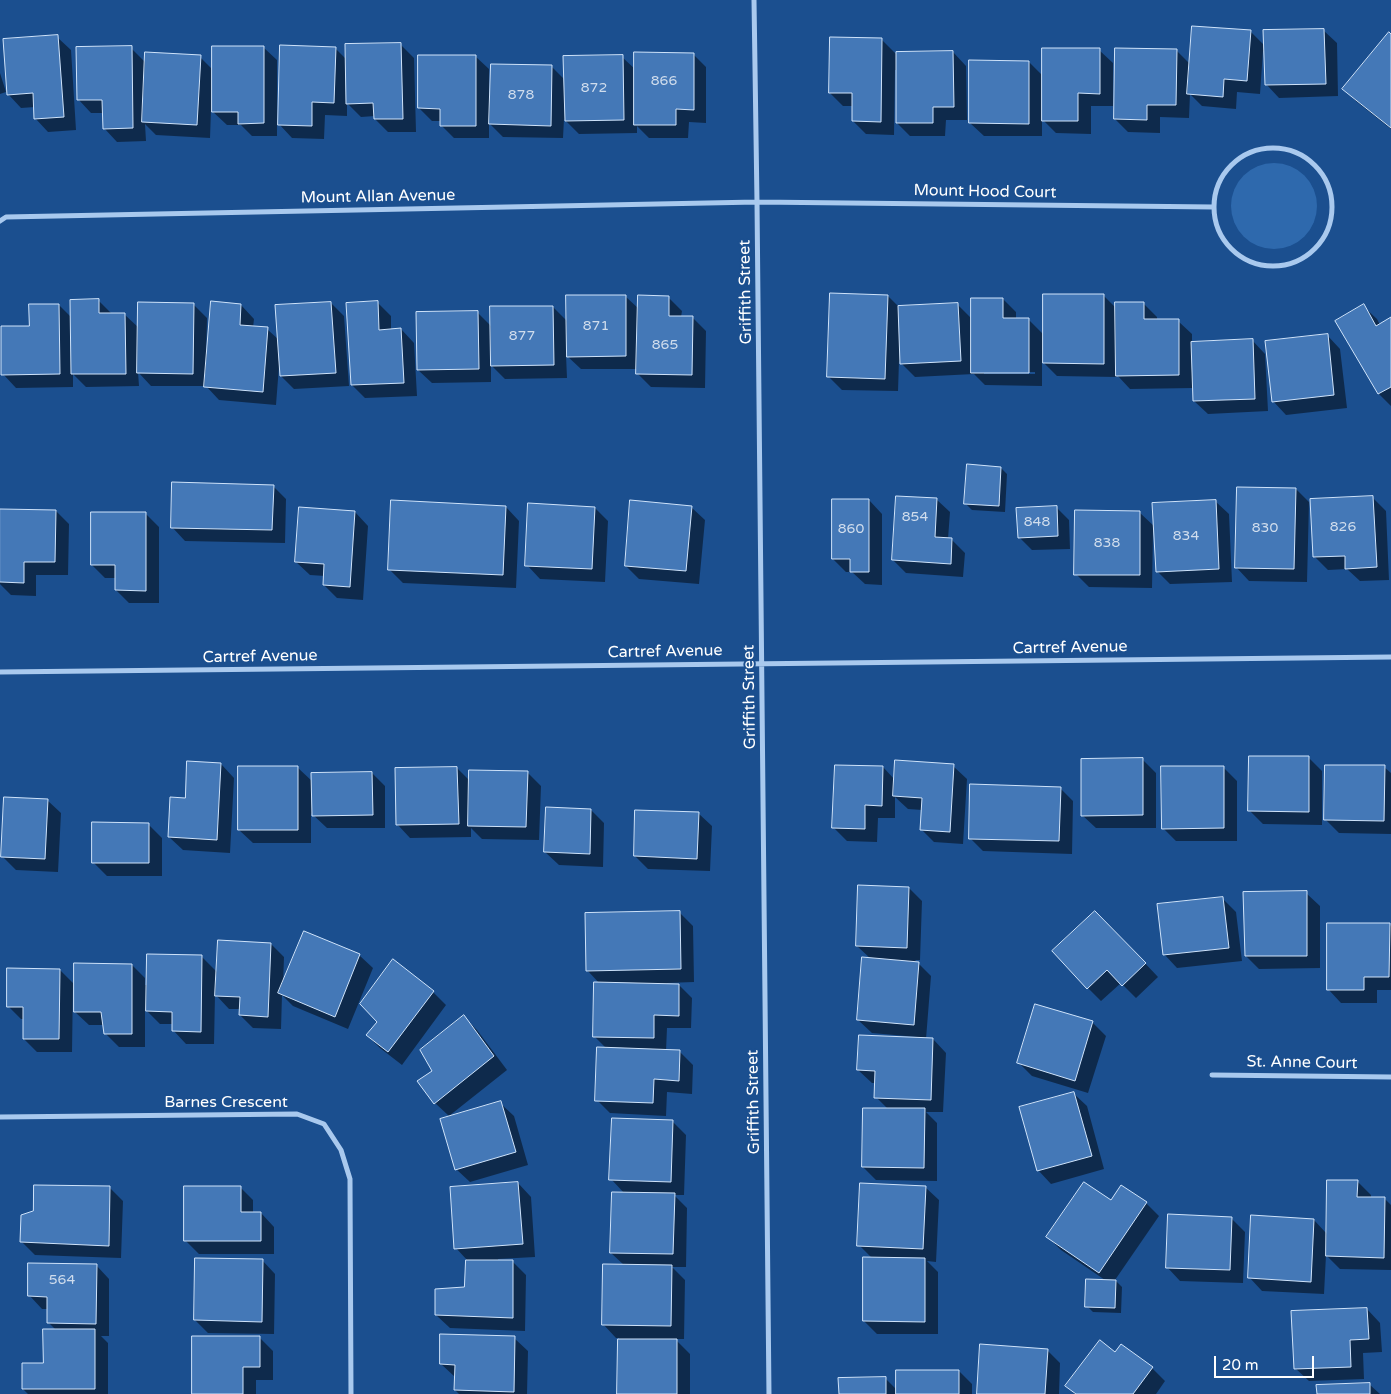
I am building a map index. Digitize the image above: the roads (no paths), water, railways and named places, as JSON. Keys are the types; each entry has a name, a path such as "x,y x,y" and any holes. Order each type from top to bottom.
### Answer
{"street":[{"name":"Griffith Street","path":"754,0 758,202 769,1394"},
{"path":"1273,147 1292,150 1308,158 1321,172 1330,188 1332,209 1328,229 1318,246 1302,259 1282,266 1262,265 1243,258 1227,245 1217,227 1213,207 1216,188 1224,172 1238,158 1254,150 1273,147"},
{"name":"Mount Hood Court","path":"758,202 1213,207"},
{"name":"Mount Allan Avenue","path":"0,221 6,217 758,202"},
{"name":"Cartref Avenue","path":"0,672 1391,657"},
{"name":"St. Anne Court","path":"1212,1075 1391,1076"},
{"name":"Barnes Crescent","path":"0,1117 297,1114 324,1124 341,1150 350,1179 351,1394"}]}
